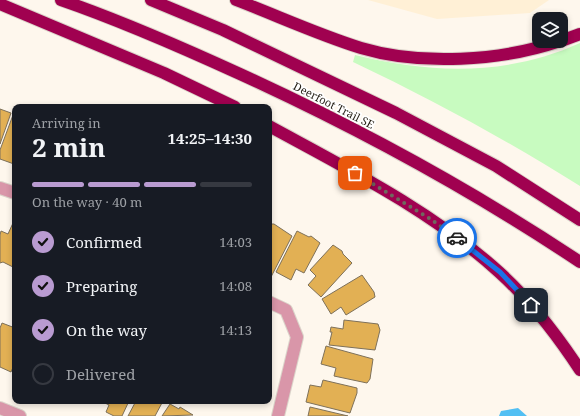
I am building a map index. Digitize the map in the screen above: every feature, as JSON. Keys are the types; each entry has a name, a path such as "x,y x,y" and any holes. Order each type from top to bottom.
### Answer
{"highway":[{"name":"Deerfoot Trail SE","path":"61,0 93,11 194,54 328,116 468,191 580,262"},
{"name":"Deerfoot Trail SE","path":"151,0 223,30 396,113 496,166 580,220"},
{"path":"236,0 362,48 392,54 429,58 485,57 518,53 536,48"},
{"path":"0,4 164,73 229,104"},
{"path":"568,38 580,34"},
{"path":"272,128 382,189 429,218 471,248 500,272 522,295 548,326 580,370"}],"street":[{"path":"0,188 12,193"},
{"path":"272,303 286,310 297,337 278,416"},
{"path":"0,408 20,416"}],"shaded area":[{"path":"368,0 549,0 530,13 437,19"}],"green space":[{"path":"580,43 580,186 525,152 353,62 355,55 412,66 469,68 497,66 525,61 553,54"}],"water":[{"path":"518,408 527,416 499,416 501,411"}],"building":[{"path":"0,109 11,113 0,144"},
{"path":"12,118 12,163 0,159 0,150"},
{"path":"272,224 292,236 272,275"},
{"path":"12,225 12,266 3,262 0,263 1,231 8,234"},
{"path":"297,231 309,237 311,236 320,243 304,273 296,269 291,280 276,272"},
{"path":"333,245 342,251 352,263 321,297 308,285 316,276 310,270"},
{"path":"362,275 374,292 375,297 346,315 341,307 331,314 322,299"},
{"path":"344,320 378,324 380,330 375,350 329,345 332,332 330,332 331,327 343,329"},
{"path":"2,323 12,327 11,372 0,367 0,328"},
{"path":"326,346 373,359 370,379 367,383 334,376 336,368 321,364"},
{"path":"323,380 357,388 357,393 350,413 306,402 310,385 321,387"},
{"path":"107,404 128,404 122,416 114,416 106,412 109,405"},
{"path":"134,404 161,404 155,416 128,416"},
{"path":"170,404 179,409 180,407 193,415 162,416"},
{"path":"310,407 348,416 308,416"}],"way so far":[{"path":"355,173 429,218 457,238"}],"route":[{"path":"457,238 500,272 531,305"}]}
